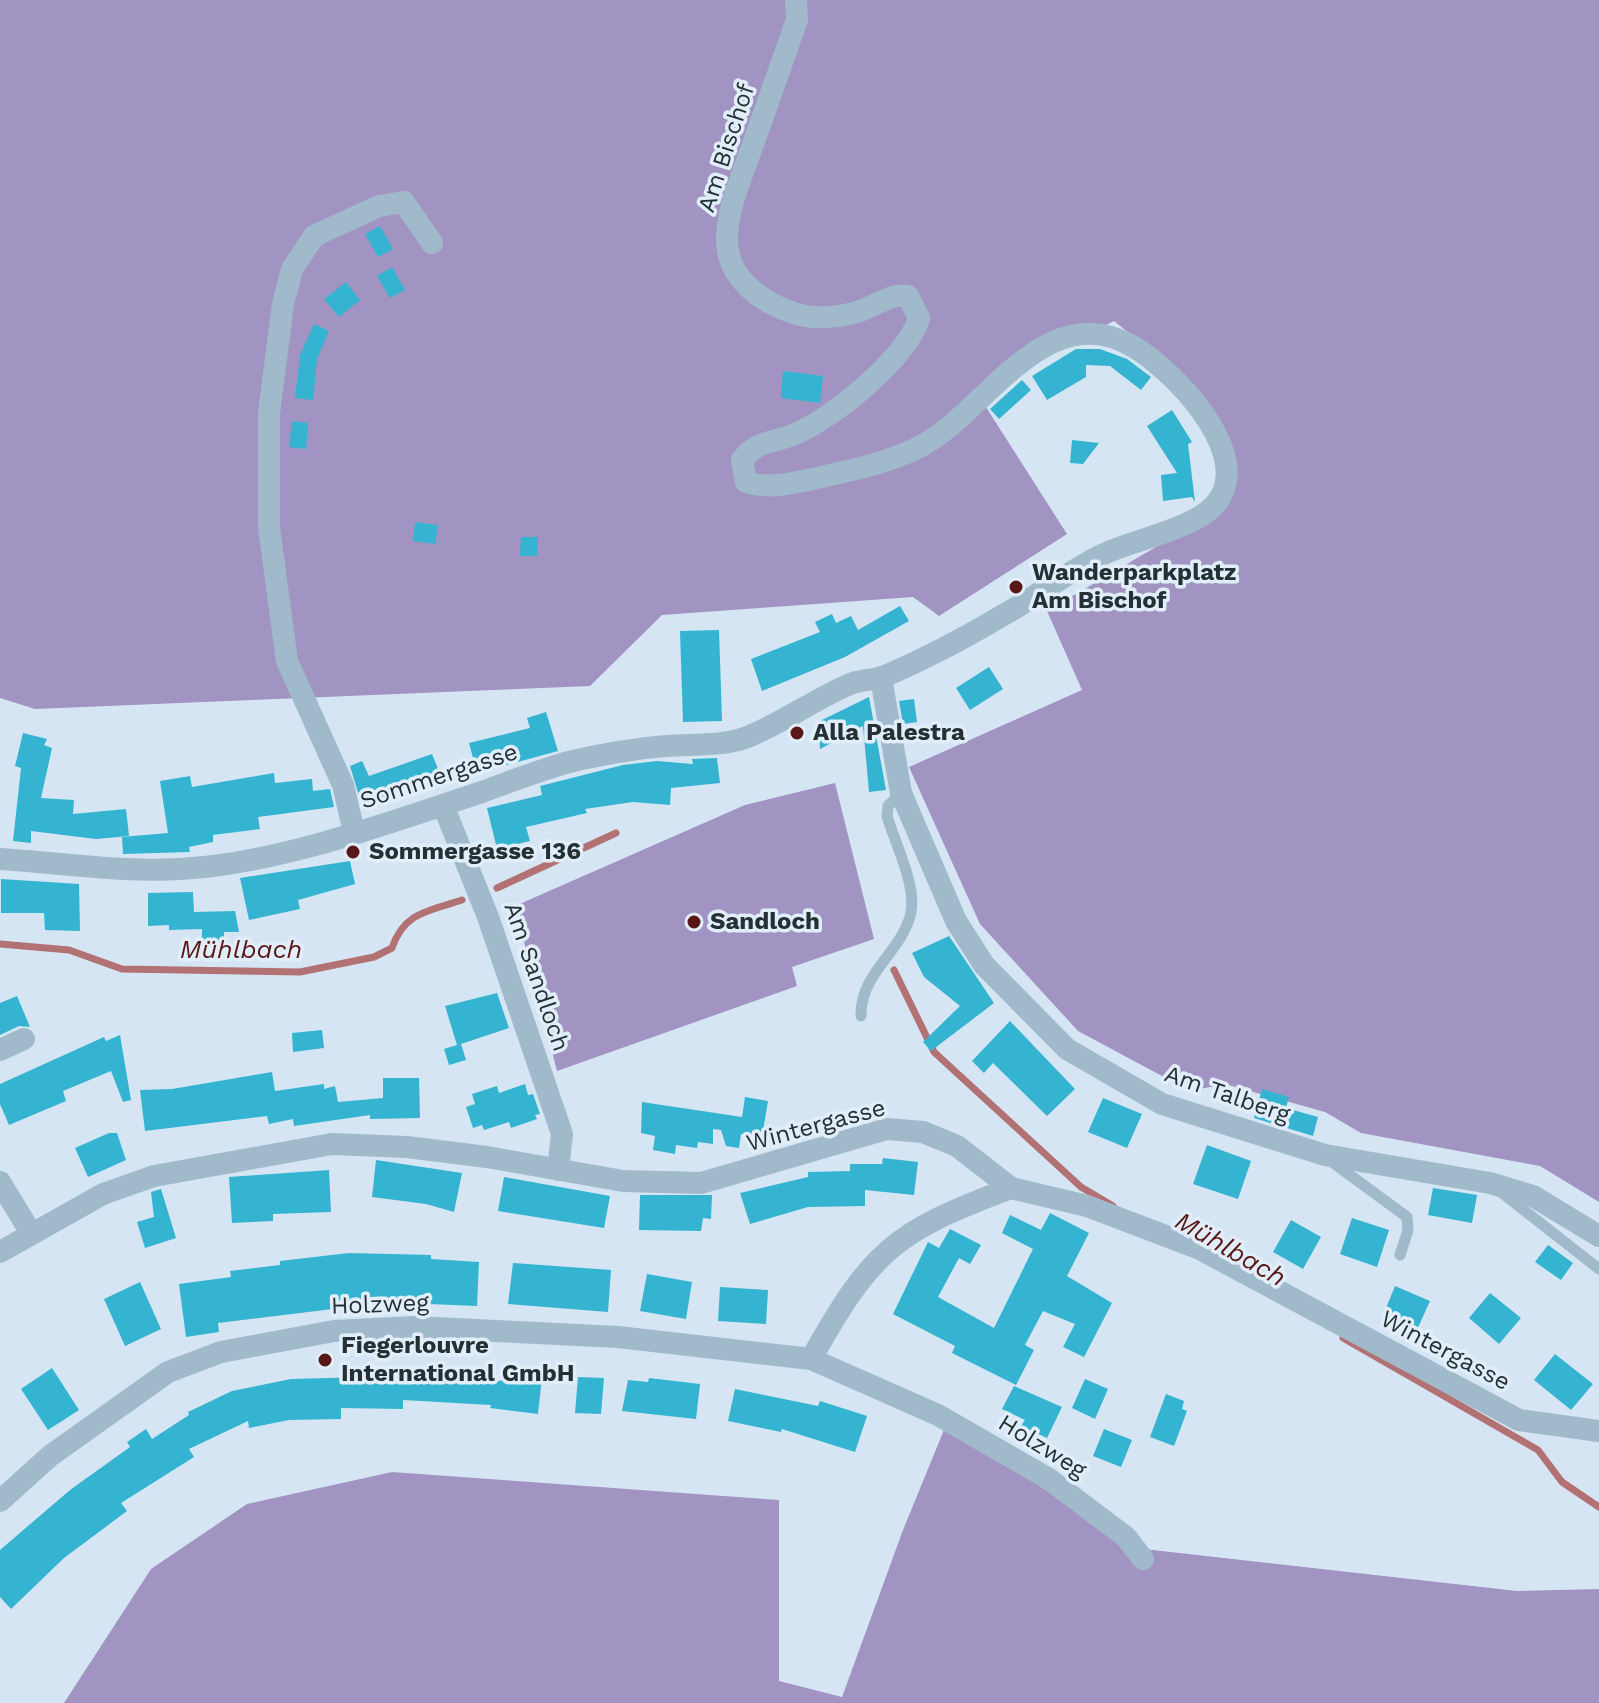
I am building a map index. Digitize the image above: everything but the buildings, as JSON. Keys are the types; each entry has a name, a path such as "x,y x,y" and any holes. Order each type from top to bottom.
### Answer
{"street":[{"name":"Am Bischof","path":"796,0 797,20 731,207 727,242 731,261 741,282 768,302 798,315 828,317 861,310 896,294 908,296 919,318 916,329 878,374 822,420 793,435 761,442 749,451 742,460 746,482 754,485 801,481 868,466 924,445 959,418 1009,370 1039,348 1071,338 1104,334 1130,345 1166,369 1186,388 1221,447 1227,477 1223,493 1212,509 1190,522 1104,553 1002,616 881,678"},
{"path":"354,832 343,785 287,661 269,528 267,467 277,351 292,269 314,236 379,206 404,202 432,243"},
{"name":"Am Talberg","path":"881,678 901,793 956,921 984,965 1067,1049 1162,1104 1325,1155 1490,1183 1533,1196 1599,1236"},
{"name":"Sommergasse","path":"0,859 191,868 254,858 443,805 572,761 649,748 732,741 853,682 881,678"},
{"name":"Am Sandloch","path":"443,805 488,917 562,1134 558,1170"},
{"path":"0,1050 24,1039"},
{"name":"Wintergasse","path":"0,1252 103,1194 154,1176 332,1144 407,1147 623,1181 701,1183 887,1129 923,1132 957,1146 1011,1188 1087,1206 1200,1249 1519,1420 1534,1425 1599,1431"},
{"path":"0,1182 31,1233"},
{"path":"811,1359 844,1300 875,1260 903,1236 940,1215 1011,1188"},
{"name":"Holzweg","path":"0,1501 50,1456 168,1372 221,1352 334,1331 415,1327 618,1337 811,1359 948,1420 1049,1479 1126,1537 1143,1559"}],"lane":[{"path":"861,1016 861,999 866,984 907,925 911,910 911,893 887,816 888,806 901,793"},
{"path":"1325,1155 1336,1168 1407,1217 1408,1230 1400,1255"},
{"path":"1490,1183 1599,1269"}],"shaded area":[{"path":"0,0 1599,0 1599,1202 1540,1166 1361,1133 1325,1112 1225,1084 1190,1091 1078,1031 980,924 909,767 1082,690 1047,611 1212,514 1220,465 1174,369 1114,321 1031,364 984,404 1067,534 939,616 913,597 662,615 590,686 35,709 0,698"},
{"name":"Sandloch","path":"835,783 874,939 792,967 797,986 557,1071 515,906 745,805"},
{"path":"946,1425 1135,1548 1517,1591 1599,1589 1599,1703 64,1703 151,1569 247,1504 392,1472 779,1500 779,1681 842,1697 903,1530"}],"waterway":[{"name":"Mühlbach","path":"497,888 616,833"},
{"name":"Mühlbach","path":"0,944 69,950 122,969 300,972 374,957 392,948 403,927 411,920 462,900"},
{"name":"Mühlbach","path":"894,970 934,1052 1081,1187 1113,1206"},
{"name":"Mühlbach","path":"1343,1338 1538,1450 1562,1482 1599,1507"}],"place":[{"name":"Wanderparkplatz Am Bischof","path":"1016,587"},
{"name":"Alla Palestra","path":"797,733"},
{"name":"Sommergasse 136","path":"353,852"},
{"name":"Sandloch","path":"694,922"},
{"name":"Fiegerlouvre International GmbH","path":"325,1360"}]}
